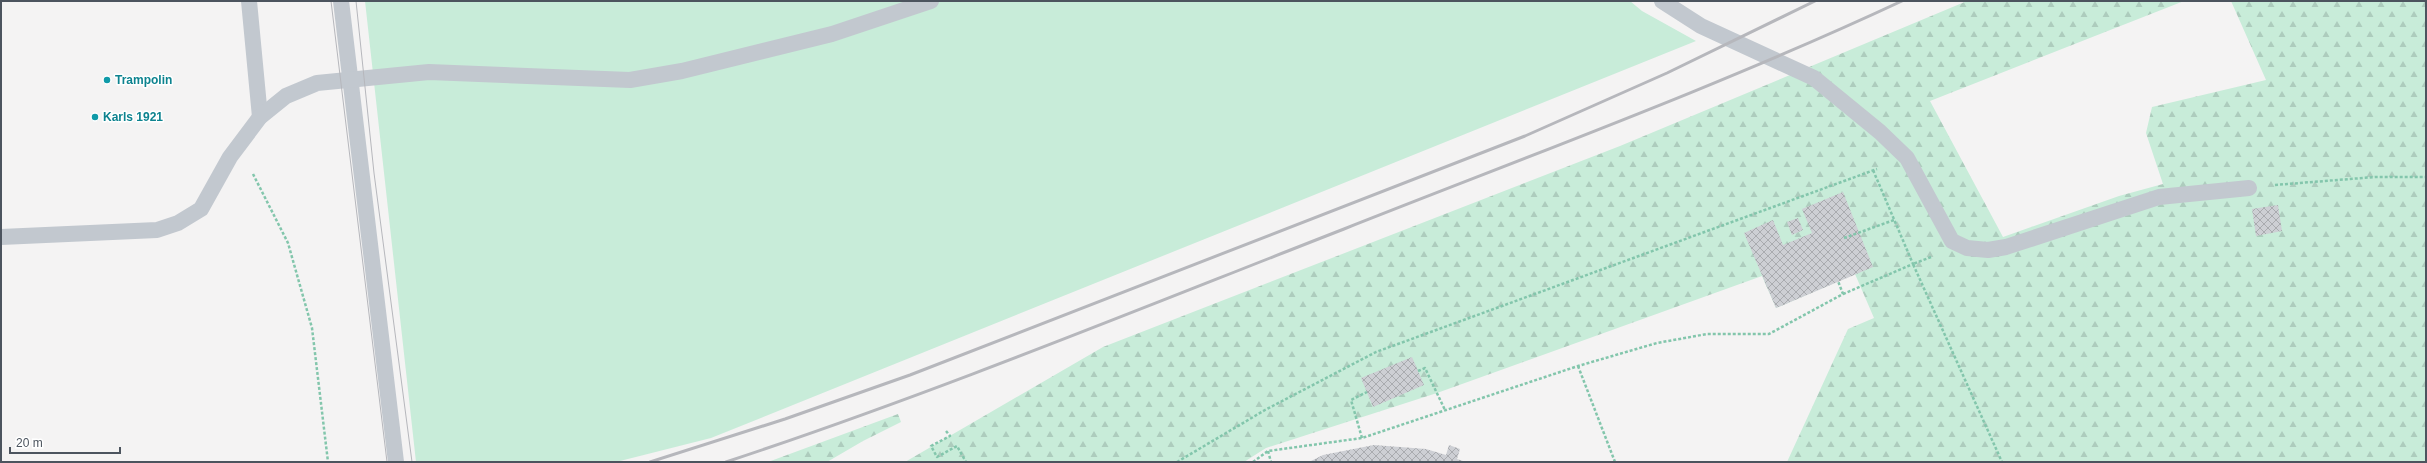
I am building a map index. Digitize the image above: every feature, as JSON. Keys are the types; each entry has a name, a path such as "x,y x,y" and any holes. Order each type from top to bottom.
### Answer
{"lane":[{"path":"249,1 260,117"},
{"path":"341,1 396,462"},
{"path":"1,237 157,230 178,223 201,209 230,157 260,117 286,96 317,83 429,72 630,80 682,72 832,34 931,1"},
{"path":"1662,1 1701,26 1814,78 1880,132 1907,158 1952,241 1967,248 1988,250 2006,247 2159,196 2249,188"}],"path":[{"path":"230,157 252,171 288,243 312,328 328,462"},
{"path":"1177,462 1265,410 1376,352 1907,158"},
{"path":"1873,170 1913,264 2002,462"},
{"path":"2249,188 2374,177 2426,177"},
{"path":"1844,238 1894,220"},
{"path":"1253,462 1268,451 1362,438 1578,366 1657,343 1708,334 1735,336 1769,334 1843,294 1913,264 1961,246"},
{"path":"1838,281 1843,294"},
{"path":"1578,366 1615,462"},
{"path":"1418,371 1425,368 1445,410"},
{"path":"1362,438 1351,400 1367,392"},
{"path":"946,431 950,436 931,446 937,457 957,446 966,462"},
{"path":"1268,451 1271,462"}],"green space":[{"path":"365,1 1630,1 1642,11 1696,41 711,438 616,462 416,462"},
{"path":"1967,1 2184,1 1930,101 2003,237 2119,196 2163,184 2146,133 2152,107 2266,80 2231,1 2426,1 2426,462 1787,462 1848,329 1874,318 1855,274 1776,308 1762,276 1437,393 1266,448 1244,462 905,462 1103,347 1620,146"},
{"path":"898,414 901,422 863,441 827,462 768,462"}],"building":[{"path":"1843,192 1873,267 1776,308 1744,233 1773,220 1783,245 1812,233 1802,209"},
{"path":"2278,205 2282,231 2256,236 2252,209"},
{"path":"1798,218 1803,230 1792,235 1787,222"},
{"path":"1412,357 1424,385 1373,407 1361,378"},
{"path":"1374,445 1426,449 1446,455 1449,445 1460,449 1457,459 1466,462 1309,462 1323,455"}],"tram line":[{"path":"331,1 387,462"},
{"path":"356,1 374,173 412,462"}],"railway":[{"path":"650,462 785,419 910,375 1525,136 1667,73 1815,1"},
{"path":"726,462 882,408 959,379 1555,147 1764,62 1902,1"}],"place":[{"name":"Trampolin","path":"107,80"},
{"name":"Karls 1921","path":"95,117"}]}
